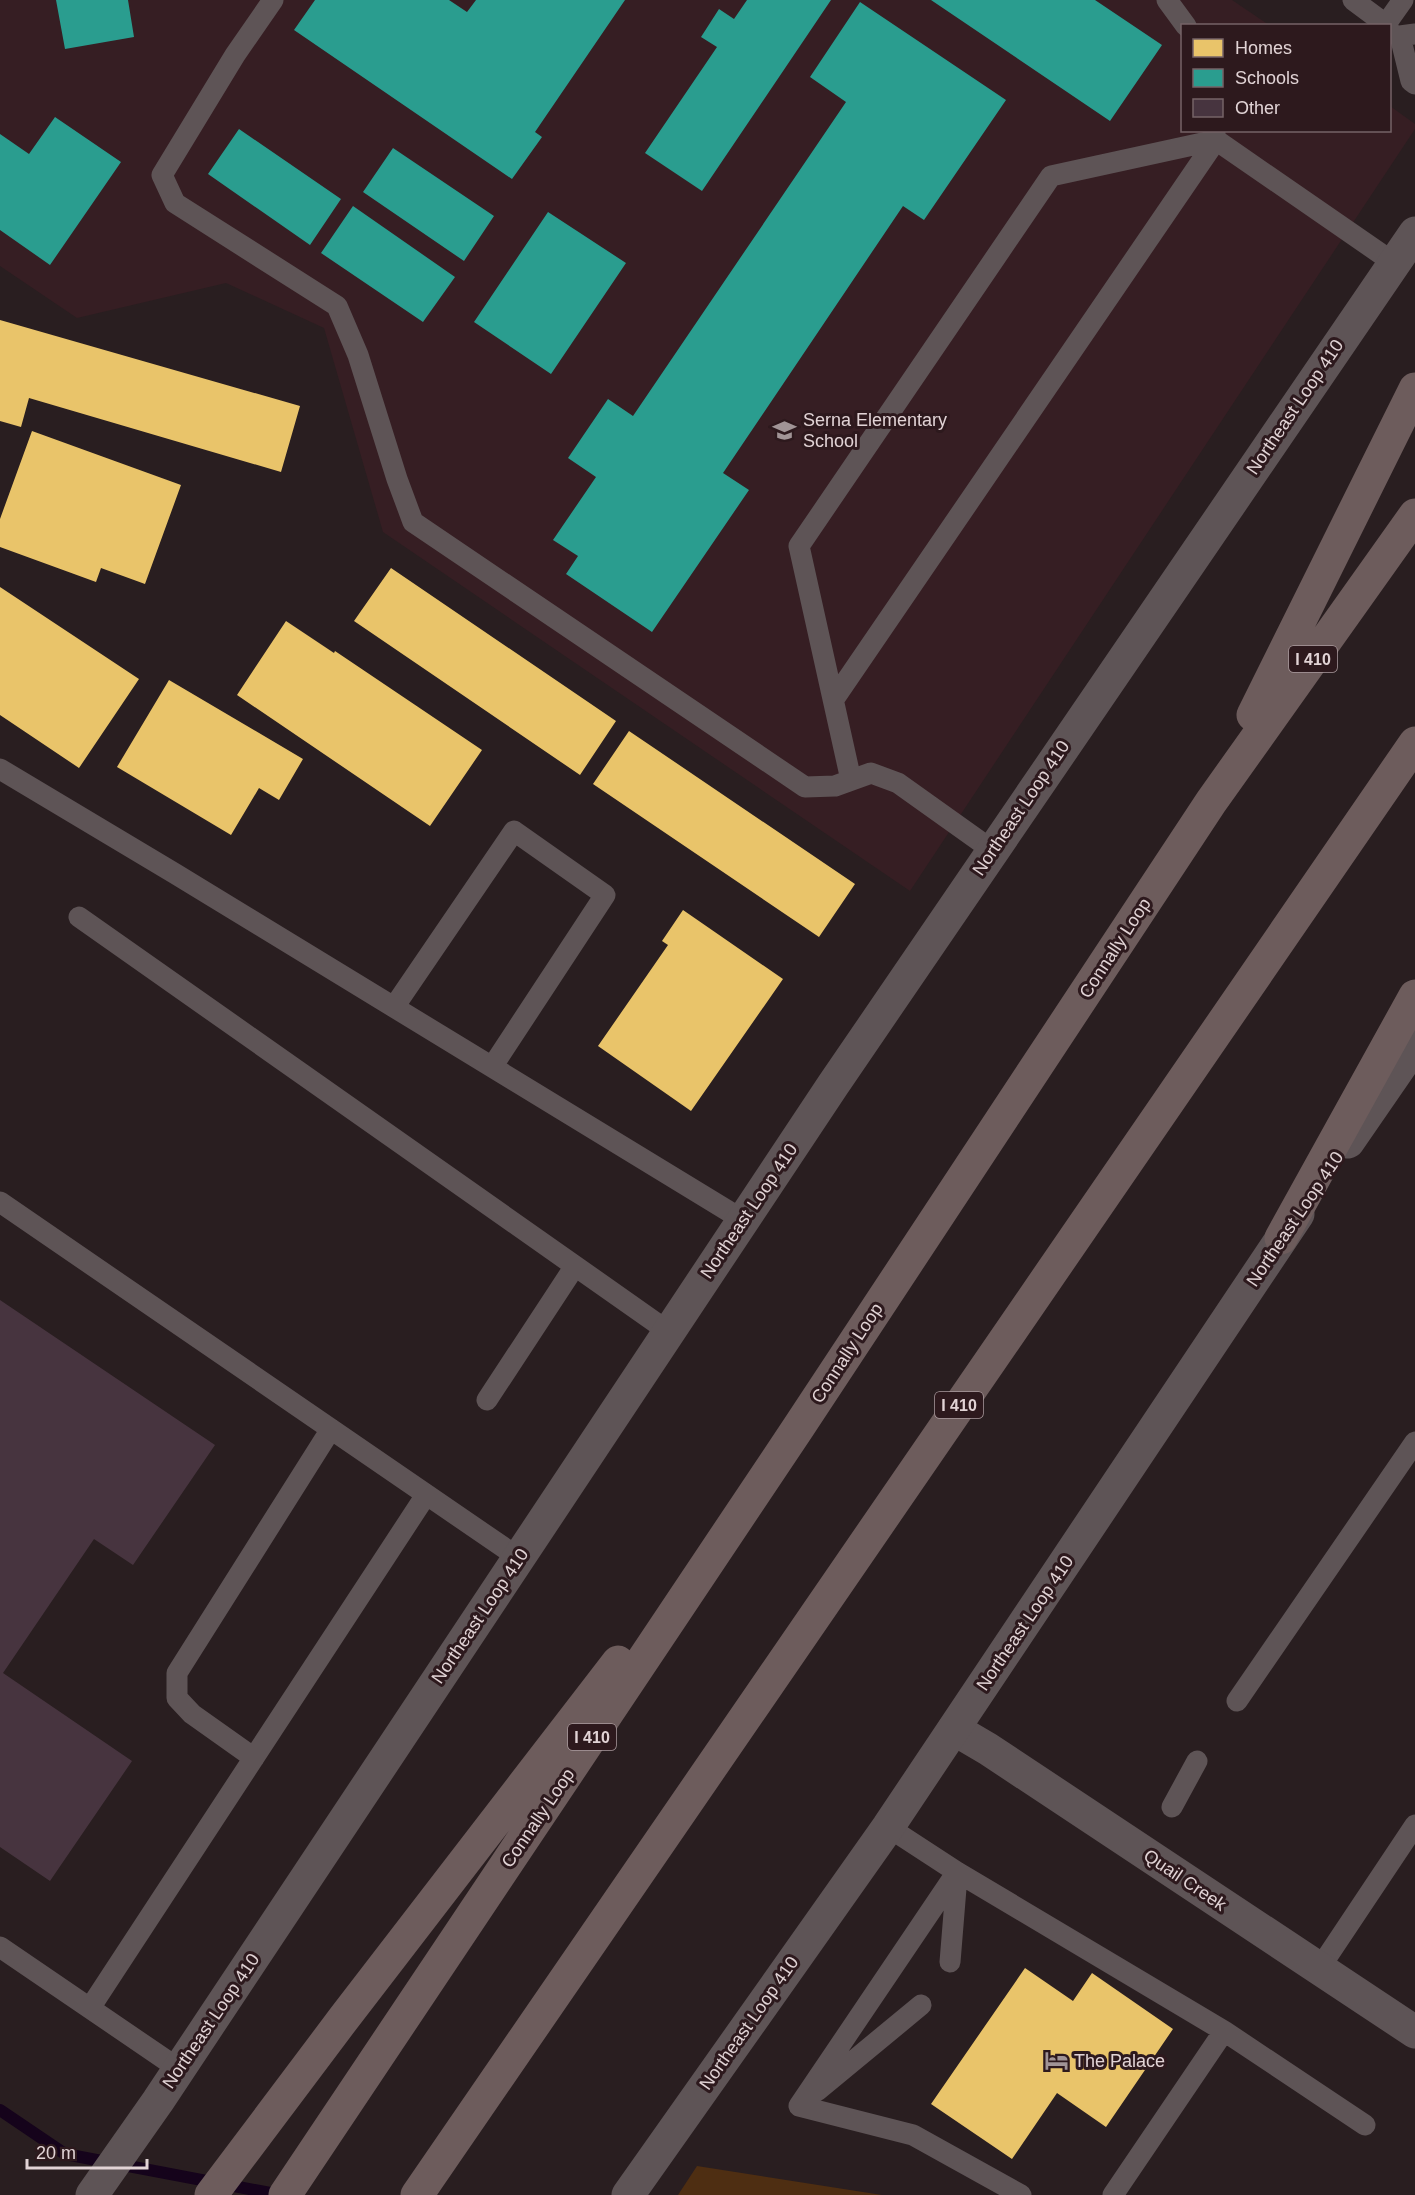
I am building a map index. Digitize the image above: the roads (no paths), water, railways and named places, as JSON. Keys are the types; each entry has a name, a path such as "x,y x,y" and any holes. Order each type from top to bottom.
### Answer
{"highway":[{"path":"1211,802 1415,389"},
{"name":"Connally Loop","path":"285,2195 798,1428 1211,802 1415,515"},
{"name":"I 410","path":"417,2195 1415,743"},
{"path":"1281,1238 1415,996"},
{"path":"212,2195 344,2018 798,1428"}],"main road":[{"name":"Northeast Loop 410","path":"92,2195 179,2069 743,1220 992,850 1415,233"},
{"name":"Northeast Loop 410","path":"635,2185 888,1827 1281,1238 1415,1045"},
{"name":"Quail Creek","path":"954,1729 988,1749 1415,2032"}],"lane":[{"path":"273,0 235,55 162,175 175,202 337,306 358,355 413,522 805,787 835,786 871,773 898,783 992,850"},
{"path":"1167,0 1185,24"},
{"path":"1403,0 1396,29 1411,81 1415,84"},
{"path":"1356,1 1389,24"},
{"path":"851,780 799,546 1051,176 1215,135 1394,263"},
{"path":"834,699 1215,135"},
{"path":"0,769 743,1220"},
{"path":"394,1007 514,831 605,895 492,1067"},
{"path":"79,917 669,1332"},
{"path":"0,1202 519,1558"},
{"path":"487,1400 575,1266"},
{"path":"254,1758 192,1714 177,1698 177,1673 331,1429"},
{"path":"1236,1701 1415,1442"},
{"path":"90,2008 426,1495"},
{"path":"1172,1807 1197,1761"},
{"path":"1319,1969 1415,1825"},
{"path":"888,1827 957,1872 1224,2031 1365,2125"},
{"path":"950,1962 957,1872"},
{"path":"799,2106 957,1872"},
{"path":"0,1947 179,2069"},
{"path":"799,2106 921,2005"},
{"path":"1113,2195 1224,2031"},
{"path":"799,2106 913,2135 1021,2195"}],"waterway":[{"name":"Quail Creek","path":"0,2110 65,2154 281,2195"}],"place":[{"name":"Serna Elementary School","path":"785,430"},
{"name":"The Palace","path":"1056,2061"}]}
